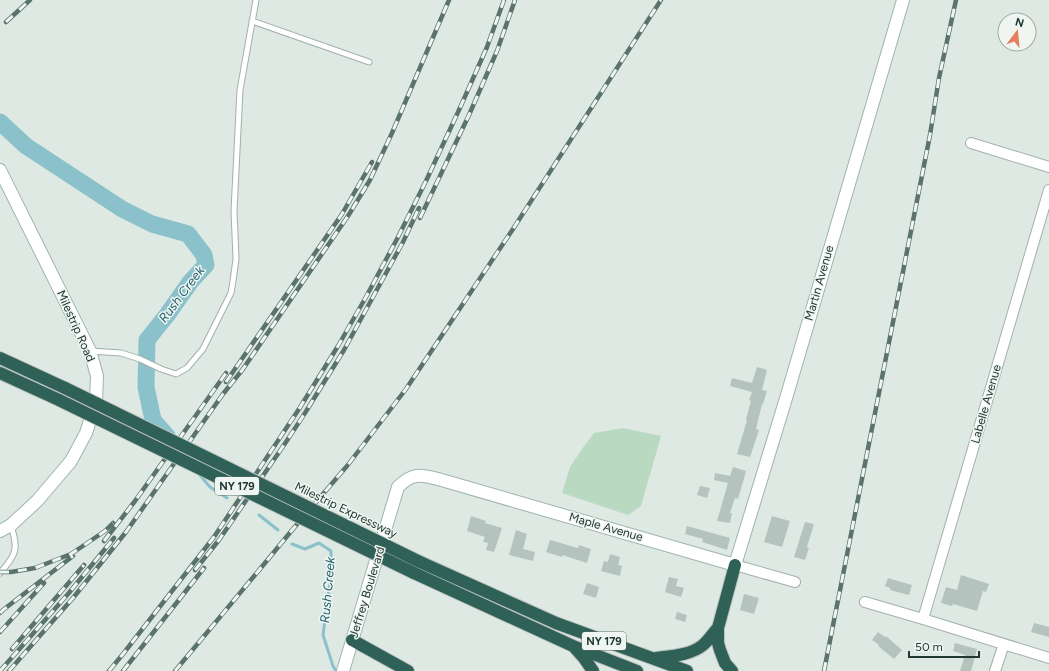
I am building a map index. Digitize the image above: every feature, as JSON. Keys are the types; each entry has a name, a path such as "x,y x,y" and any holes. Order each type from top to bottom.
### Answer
{"highway":[{"name":"Milestrip Expressway","path":"0,358 65,388 420,562 556,624 688,671"},
{"name":"NY 179","path":"0,373 59,400 414,573 573,646 637,671"},
{"path":"732,671 725,662 720,650 718,643 718,628 735,565"},
{"path":"652,658 691,652 703,645 718,628"},
{"path":"352,640 408,671"},
{"path":"573,646 593,671"}],"street":[{"name":"Martin Avenue","path":"735,565 902,0"},
{"path":"971,143 1049,167"},
{"name":"Milestrip Road","path":"0,170 90,351 97,376 96,402 86,433 71,461 37,501 11,525 0,531"},
{"name":"Labelle Avenue","path":"923,619 1049,190"},
{"name":"Maple Avenue","path":"416,475 438,479 795,582"},
{"name":"Jeffrey Boulevard","path":"345,667 398,487 408,478 416,475"},
{"path":"865,602 1049,658"},
{"path":"996,671 1004,644"}],"lane":[{"path":"90,351 121,353 176,374 187,368 203,349 230,293 236,259 234,211 240,90 256,0"},
{"path":"252,21 369,62"},
{"path":"0,573 14,555 16,548 15,537 11,525"}],"green space":[{"path":"623,428 661,436 641,506 628,515 562,493 570,467 594,433"}],"building":[{"path":"757,367 767,370 762,390 767,391 756,429 759,430 750,457 737,454 747,420 751,401 749,400 752,392 730,386 732,378 752,383"},
{"path":"733,467 746,471 738,499 735,498 730,513 732,513 730,523 717,521 728,483 714,480 715,473 730,476"},
{"path":"700,486 710,488 707,498 697,495"},
{"path":"471,516 486,521 485,523 502,528 494,552 486,550 488,543 483,542 485,537 467,531"},
{"path":"772,516 790,521 782,547 764,542"},
{"path":"805,522 814,524 807,547 809,548 805,560 794,557"},
{"path":"687,526 730,538 727,550 702,542 703,539 685,534"},
{"path":"516,530 527,534 523,549 535,552 533,561 509,555"},
{"path":"550,540 578,548 579,545 591,549 587,563 562,555 562,557 546,552"},
{"path":"610,554 620,557 618,565 622,566 620,576 601,571 604,561 608,562"},
{"path":"961,575 989,584 986,592 983,591 977,611 953,604 952,606 941,603 946,587 957,590"},
{"path":"669,577 678,579 676,586 684,588 681,597 665,592"},
{"path":"888,578 912,585 909,595 890,590 890,588 885,586"},
{"path":"587,583 599,587 596,598 583,594"},
{"path":"744,594 759,598 754,614 740,610"},
{"path":"677,612 687,615 685,622 675,619"},
{"path":"1034,623 1049,627 1049,637 1031,632"},
{"path":"878,632 885,637 886,636 902,650 894,659 872,640"},
{"path":"955,643 977,649 971,671 960,671 965,655 953,651"}],"waterway":[{"name":"Rush Creek","path":"0,122 26,146 122,209 152,224 188,234 204,255 206,265 191,281 147,340 146,387 153,420 167,436"},
{"name":"Rush Creek","path":"198,473 210,487 227,498"},
{"name":"Rush Creek","path":"259,515 278,530"},
{"name":"Rush Creek","path":"292,544 305,549 319,543 331,551 331,574 323,635 336,671"}],"railway":[{"path":"6,22 30,0"},
{"path":"9,671 73,598 126,532 223,394 243,369 348,216 370,180 392,133 449,0"},
{"path":"109,671 214,537 299,409 338,346 397,239 426,181 487,47 504,0"},
{"path":"420,218 469,115 497,51 515,0"},
{"path":"175,671 347,466 406,389 513,229 661,0"},
{"path":"824,671 930,135 939,78 956,0"},
{"path":"226,382 342,214 372,162"},
{"path":"195,570 219,540 286,442 344,350 403,242 419,208"},
{"path":"104,541 135,501 226,373"},
{"path":"0,572 11,572 35,568 71,554 105,531 113,523"},
{"path":"0,671 68,594 114,538"},
{"path":"0,613 73,556"},
{"path":"12,649 84,565"},
{"path":"123,671 204,568"},
{"path":"0,632 44,583"}]}
